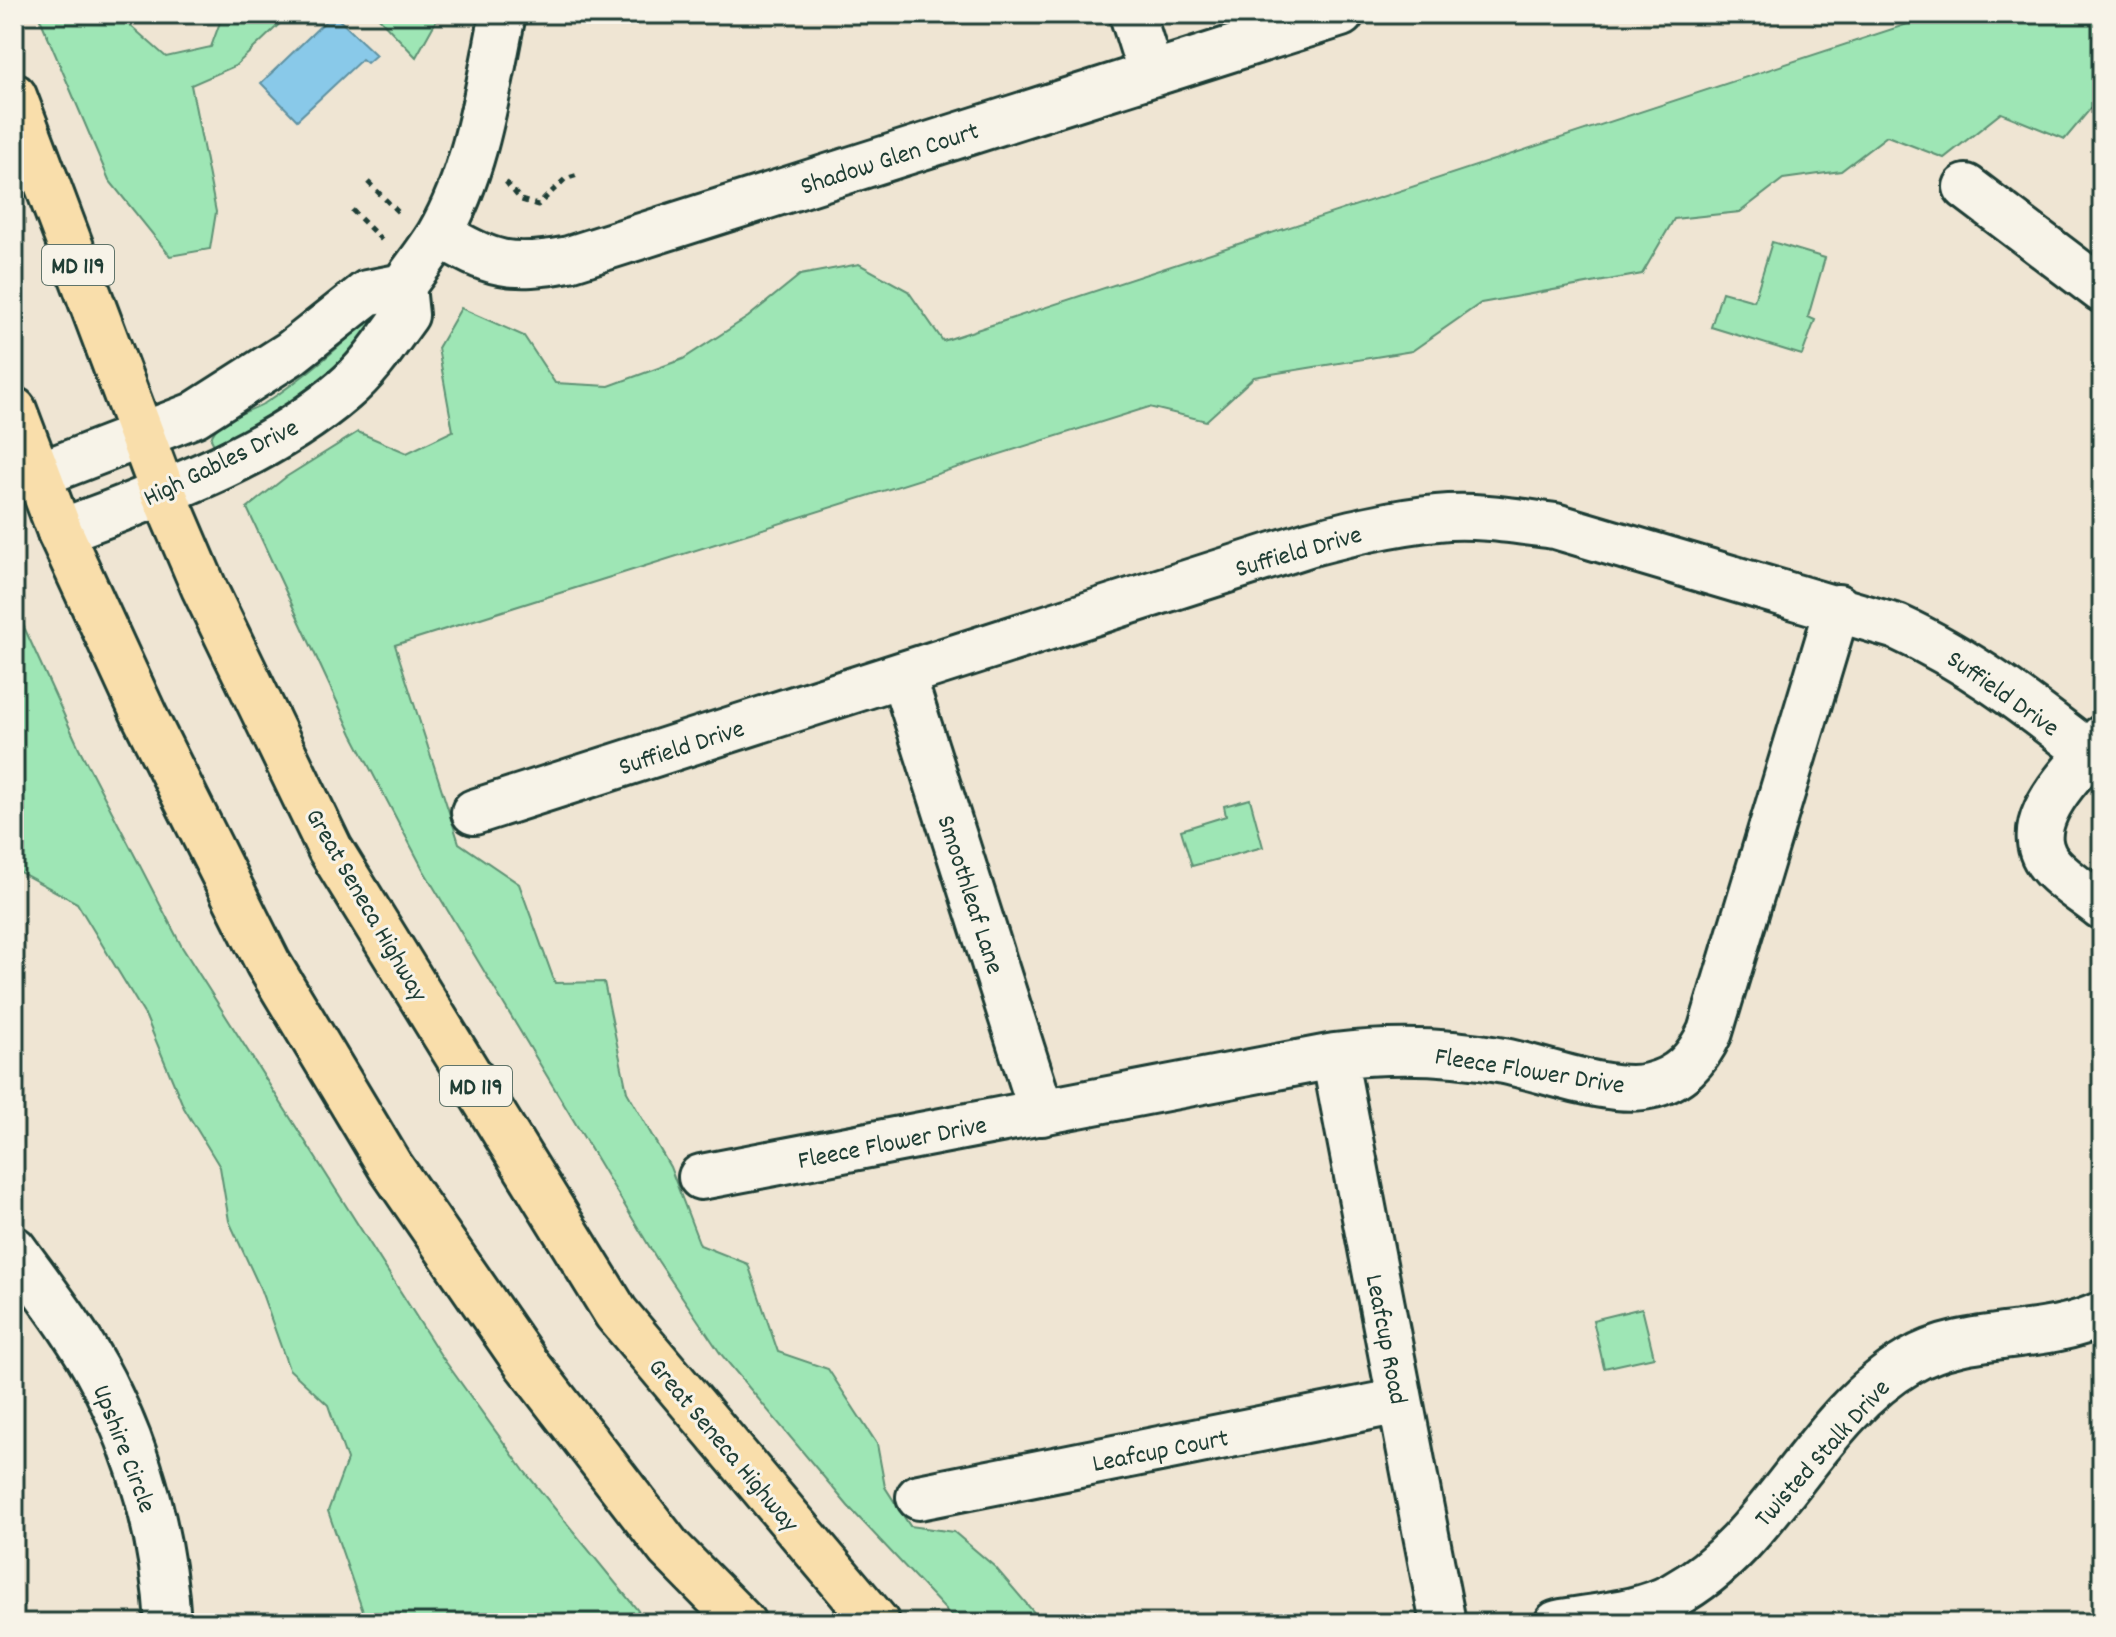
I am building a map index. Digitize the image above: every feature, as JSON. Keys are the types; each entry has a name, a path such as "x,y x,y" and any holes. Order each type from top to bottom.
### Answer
{"main road":[{"name":"Great Seneca Highway","path":"14,96 163,492 204,588 330,849 616,1313 877,1623"},
{"path":"14,410 60,532 145,717 268,963 390,1166 526,1363 669,1548 743,1623"}],"street":[{"path":"403,286 440,234 462,184 486,96 503,14"},
{"path":"1132,14 1151,74"},
{"name":"Shadow Glen Court","path":"440,234 470,253 507,266 527,267 569,259 1341,14"},
{"path":"1966,187 2102,290"},
{"name":"High Gables Drive","path":"38,475 194,415 291,353 367,293 403,286 406,315 377,357 345,390 291,430 163,492 60,532"},
{"name":"Suffield Drive","path":"474,812 1308,544 1369,529 1438,518 1496,518 1555,526 1838,607 1897,627 1944,648 1987,674 2098,751"},
{"name":"Fleece Flower Drive","path":"701,1177 1334,1056 1384,1050 1439,1051 1632,1087 1647,1087 1677,1076 1698,1057 1710,1032 1838,607"},
{"name":"Smoothleaf Lane","path":"903,676 1042,1113"},
{"path":"2098,751 2047,808 2038,837 2043,854 2053,868 2102,907"},
{"name":"Leafcup Road","path":"1334,1056 1443,1623"},
{"name":"Upshire Circle","path":"14,1249 103,1381 133,1450 153,1520 168,1623"},
{"name":"Twisted Stalk Drive","path":"1557,1623 1641,1607 1671,1597 1698,1580 1739,1543 1857,1404 1911,1361 1942,1347 2060,1328 2102,1314"},
{"name":"Leafcup Court","path":"919,1497 1400,1401"}],"path":[{"path":"501,174 521,200 538,205 544,203 565,179 581,174"},
{"path":"368,182 399,213"}],"green space":[{"path":"38,14 129,14 131,26 166,57 211,47 223,14 290,14 235,66 191,85 216,212 210,249 170,256 109,180"},
{"path":"375,14 440,14 416,57"},
{"path":"1938,14 2102,14 2102,95 2065,139 2001,113 1944,158 1887,136 1841,171 1783,179 1740,212 1674,219 1642,274 1481,303 1412,351 1254,377 1206,421 1149,407 395,645 459,843 519,884 555,983 604,982 627,1092 670,1167 700,1245 748,1264 778,1352 828,1369 877,1444 885,1487 910,1526 954,1532 995,1567 1043,1623 958,1623 848,1506 720,1353 658,1261 424,871 352,734 247,508 286,477 358,432 407,453 453,431 438,348 461,308 524,336 555,383 609,386 683,359 748,317 800,275 859,264 908,291 943,341"},
{"path":"1772,242 1825,258 1808,317 1815,320 1802,355 1711,327 1722,292 1754,301"},
{"path":"388,301 373,336 287,414 215,447 211,439 219,427 265,403 298,380"},
{"path":"14,605 79,748 182,947 440,1354 525,1472 648,1623 367,1623 328,1511 347,1460 328,1405 289,1369 260,1288 229,1221 220,1167 184,1108 146,1017 77,903 14,869"},
{"path":"1250,799 1263,847 1192,866 1181,830 1226,816 1224,806"},
{"path":"1642,1308 1654,1357 1604,1368 1593,1320"}],"water":[{"path":"333,14 376,55 367,63 362,59 297,120 261,83"}]}
